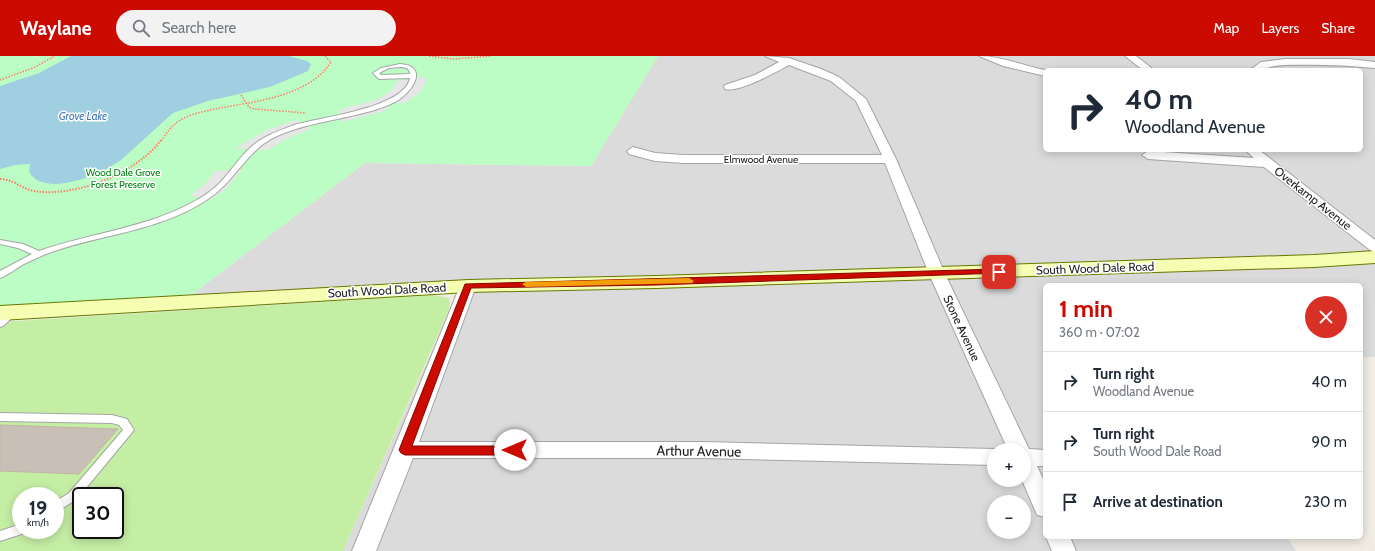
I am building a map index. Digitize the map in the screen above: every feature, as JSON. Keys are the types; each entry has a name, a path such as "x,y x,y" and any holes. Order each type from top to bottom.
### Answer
{"main road":[{"name":"South Wood Dale Road","path":"4,317 468,286 937,274 1314,261 1375,257"}],"street":[{"name":"Stone Avenue","path":"770,56 789,61 835,79 857,94 866,106 890,159 937,274 1017,443"},
{"path":"984,56 1002,64 1043,73"},
{"path":"1130,56 1146,68"},
{"path":"729,86 759,77 789,61"},
{"path":"1258,68 1265,64 1285,62 1349,62 1375,66"},
{"name":"Elmwood Avenue","path":"633,151 655,157 683,159 890,159"},
{"name":"Overkamp Avenue","path":"1253,152 1375,247"},
{"path":"1148,155 1267,163"},
{"path":"364,551 405,450 468,286"},
{"name":"Arthur Avenue","path":"405,450 703,450 987,457"},
{"path":"1031,458 1043,458"},
{"path":"1031,475 1043,503"},
{"path":"1059,539 1064,551"}],"lane":[{"path":"0,275 38,254 74,242 140,226 178,212 199,201 220,187 242,158 258,144 287,130 360,112 390,102 411,86 413,76 411,68 402,66 381,69 376,73 376,76 384,78 413,76"},
{"path":"0,242 20,246 38,254"},
{"path":"0,417 112,419 123,422 129,430 73,496 64,502"},
{"path":"0,536 12,533"}],"path":[{"path":"0,80 33,68 55,56"},
{"path":"0,179 10,179 25,189 33,191 56,191 86,186 117,175 143,160 157,146 169,128 184,118 205,111 247,103 288,92 311,82 330,66 331,62 325,56"},
{"path":"429,56 454,59 491,56"},
{"path":"241,95 249,108 254,110 307,113 313,115 320,121"}],"shaded area":[{"path":"658,56 1375,56 1375,357 1363,357 1363,283 1043,283 1043,539 1288,539 1296,551 343,551 463,281 190,296 365,163 591,166"},
{"path":"426,77 426,82 419,93 405,103 391,103 387,106 390,108 381,112 342,122 338,110 379,99 392,90 397,81"},
{"path":"296,120 311,129 286,139 268,150 235,148 267,130"},
{"path":"242,169 229,186 212,199 190,196 206,183 215,171"}],"green space":[{"name":"Wood Dale Grove Forest Preserve","path":"0,56 658,56 591,166 365,163 190,296 0,309"},
{"path":"433,295 449,298 450,303 448,312 343,551 0,551 0,322"}],"water":[{"name":"Grove Lake","path":"71,56 289,56 307,61 311,64 308,71 270,87 208,101 173,113 121,160 101,172 88,177 60,184 47,183 37,180 29,172 30,164 15,165 0,169 0,86 39,73"}],"building":[{"path":"0,425 118,429 79,474 0,471"}],"slow traffic":[{"path":"526,284 689,281"}],"route":[{"path":"515,450 405,450 468,286 999,272"}]}
